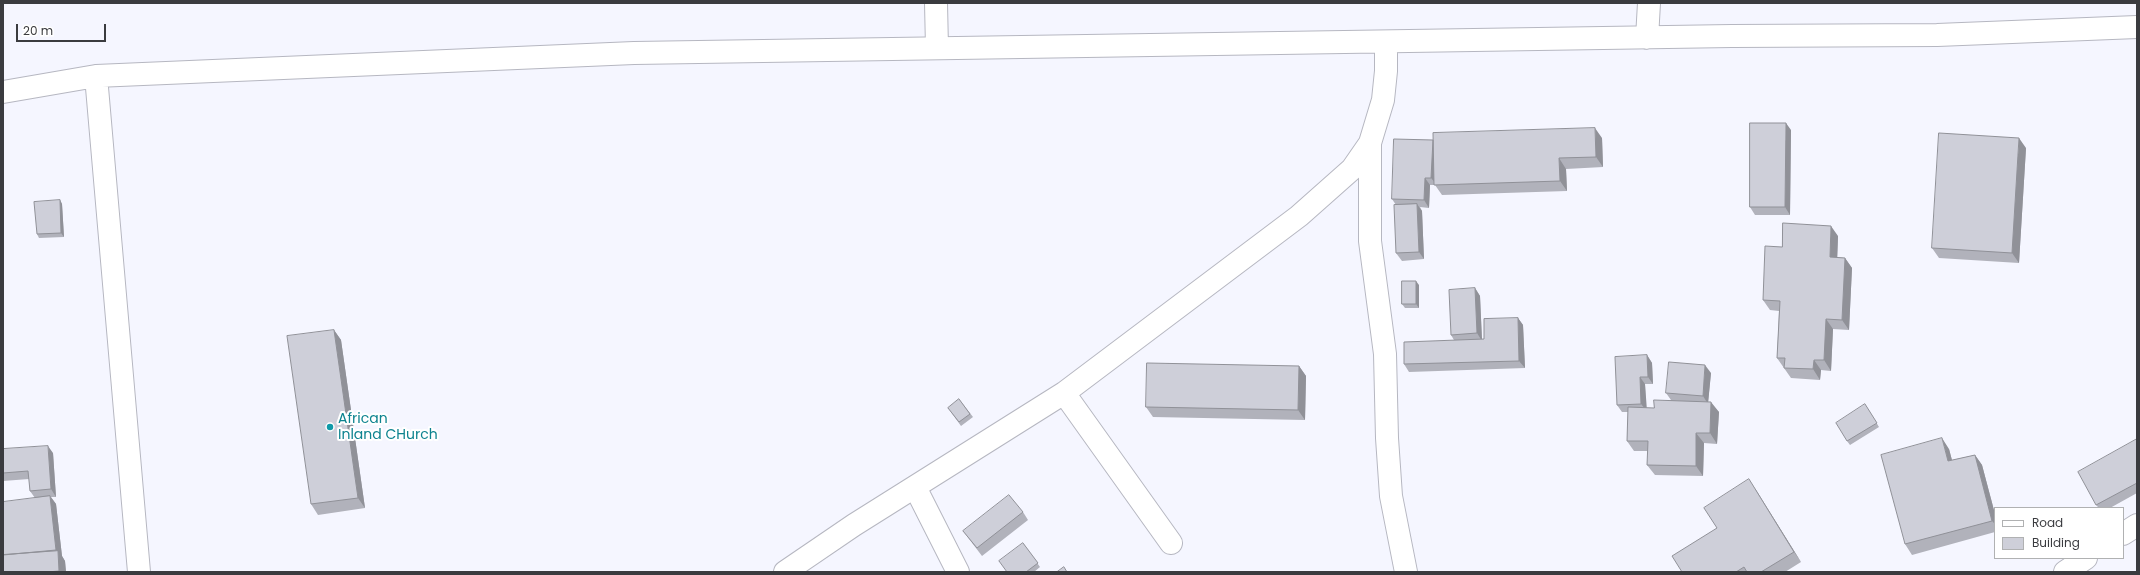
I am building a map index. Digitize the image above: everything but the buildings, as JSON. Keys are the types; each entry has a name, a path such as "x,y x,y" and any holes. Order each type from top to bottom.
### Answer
{"street":[{"path":"936,3 937,48"},
{"path":"1647,38 1649,3"},
{"path":"3,92 96,76 634,53 1937,35 2137,27"},
{"path":"1386,42 1386,71 1383,100 1370,143 1370,241 1385,354 1387,438 1391,496 1406,572"},
{"path":"96,76 139,572"},
{"path":"785,572 854,525 1064,393 1299,216 1352,169 1370,143"},
{"path":"1064,393 1171,542"},
{"path":"915,487 958,572"},
{"path":"2124,533 2137,525"},
{"path":"2065,572 2084,559"}],"place":[{"name":"African Inland CHurch","path":"330,427"}]}
